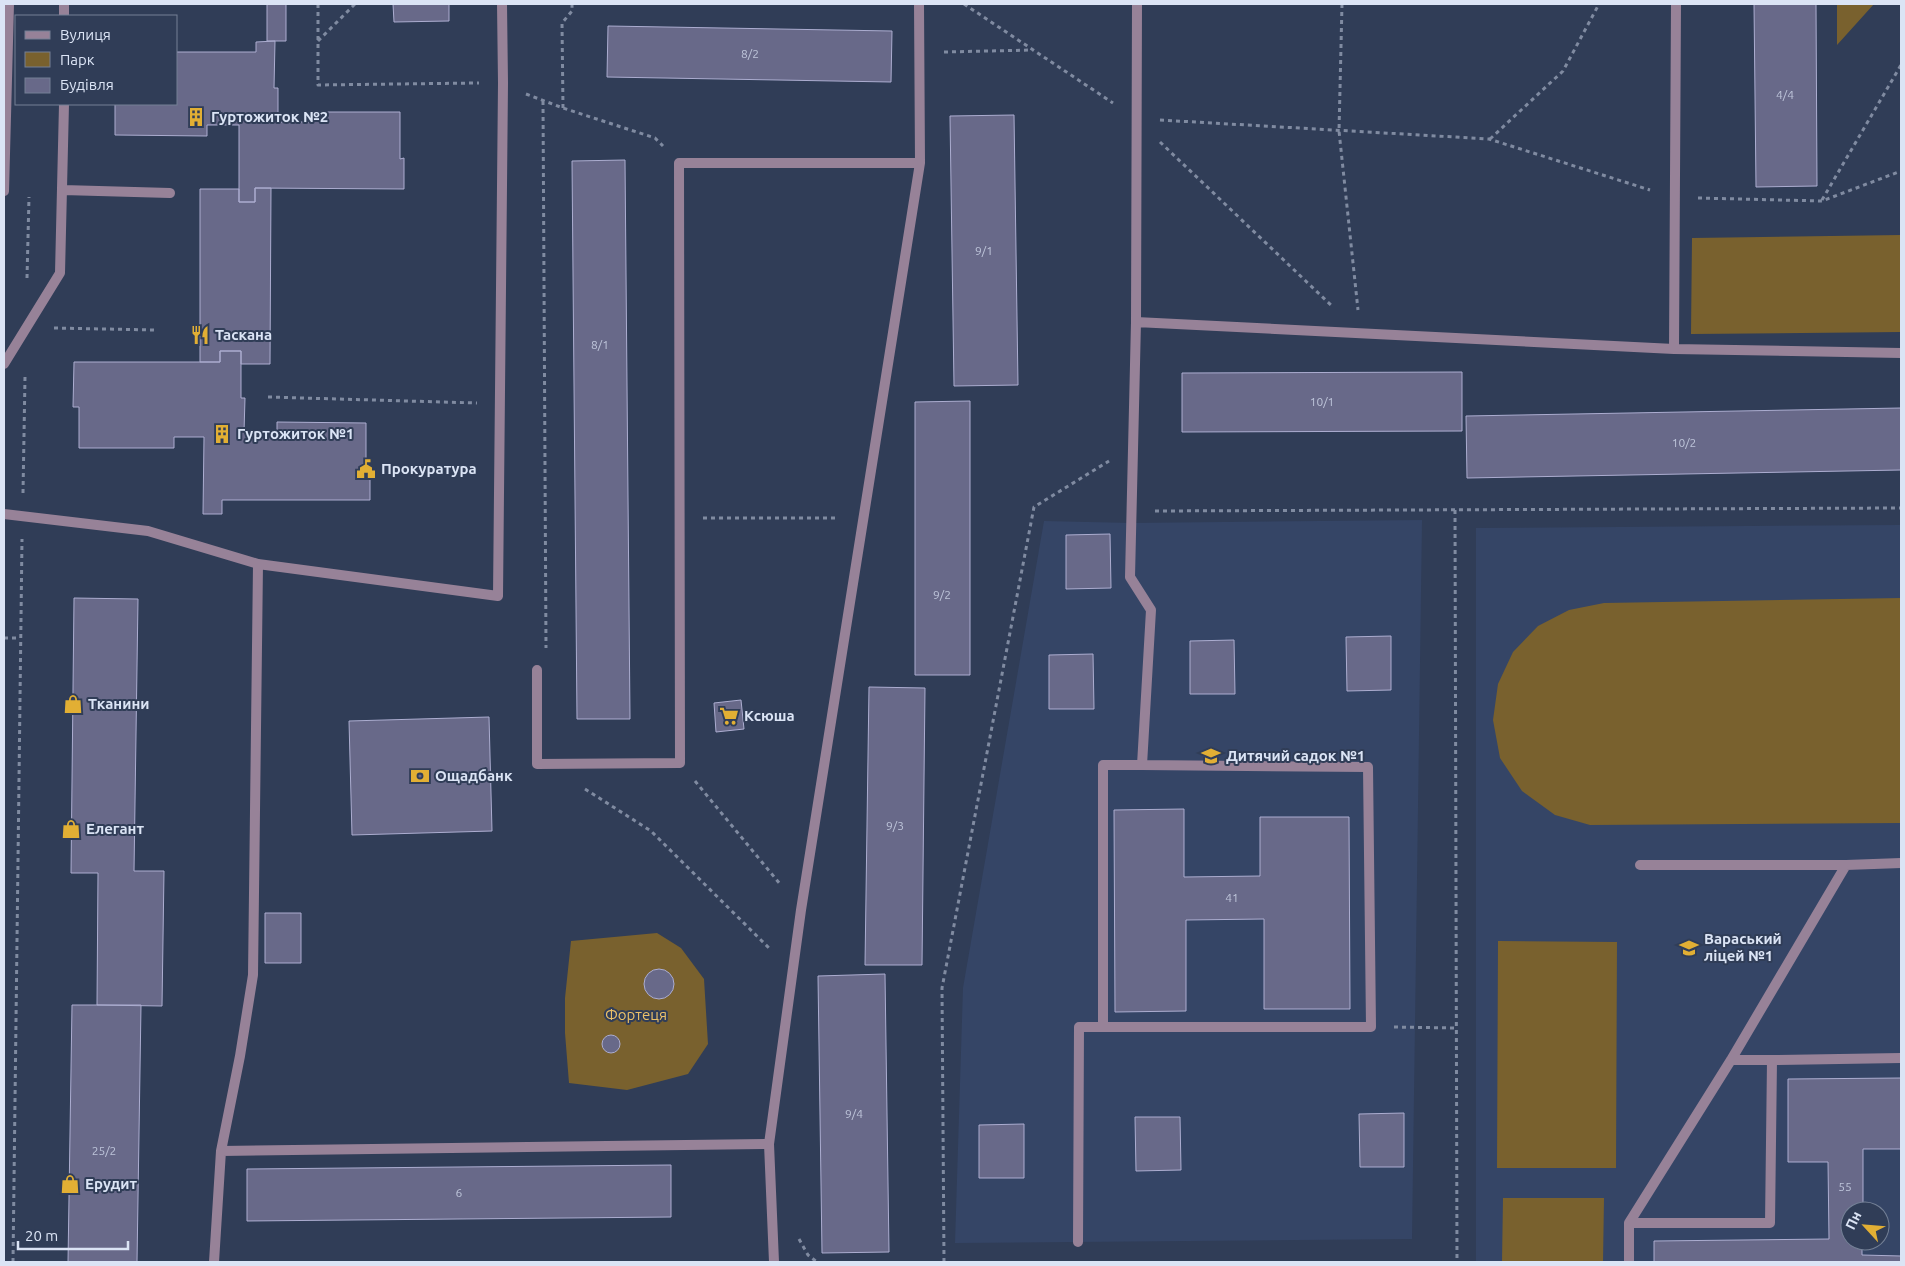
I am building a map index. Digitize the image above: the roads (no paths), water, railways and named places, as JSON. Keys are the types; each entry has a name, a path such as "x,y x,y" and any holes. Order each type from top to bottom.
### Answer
{"street":[{"path":"4,191 8,4"},
{"path":"4,514 148,532 258,564 498,596 504,83 502,4"},
{"path":"774,1262 769,1144 801,910 920,162 919,4"},
{"path":"1137,4 1136,322 1130,578 1151,610 1142,765"},
{"path":"1674,349 1676,4"},
{"path":"4,364 60,273 64,105"},
{"path":"536,670 537,764 680,763 679,163 920,162"},
{"path":"63,190 170,193"},
{"path":"1136,322 1674,349 1901,353"},
{"path":"214,1262 221,1151 240,1056 253,975 258,564"},
{"path":"1078,1242 1079,1027 1103,1027 1371,1027 1368,767 1103,765 1103,1027"},
{"path":"1640,865 1901,863"},
{"path":"1629,1262 1629,1223 1731,1060 1846,864"},
{"path":"1731,1060 1901,1058"},
{"path":"1629,1223 1770,1223 1772,1060"},
{"path":"221,1151 769,1144"}],"place":[{"name":"Гуртожиток №2","path":"196,117"},
{"name":"Таскана","path":"200,335"},
{"name":"Гуртожиток №1","path":"222,434"},
{"name":"Прокуратура","path":"366,469"},
{"name":"Тканини","path":"73,704"},
{"name":"Ксюша","path":"729,716"},
{"name":"Дитячий садок №1","path":"1211,756"},
{"name":"Ощадбанк","path":"420,776"},
{"name":"Елегант","path":"71,829"},
{"name":"Вараський ліцей №1","path":"1689,948"},
{"name":"Ерудит","path":"70,1184"}],"park label":[{"name":"Фортеця","path":"636,1015"}]}
